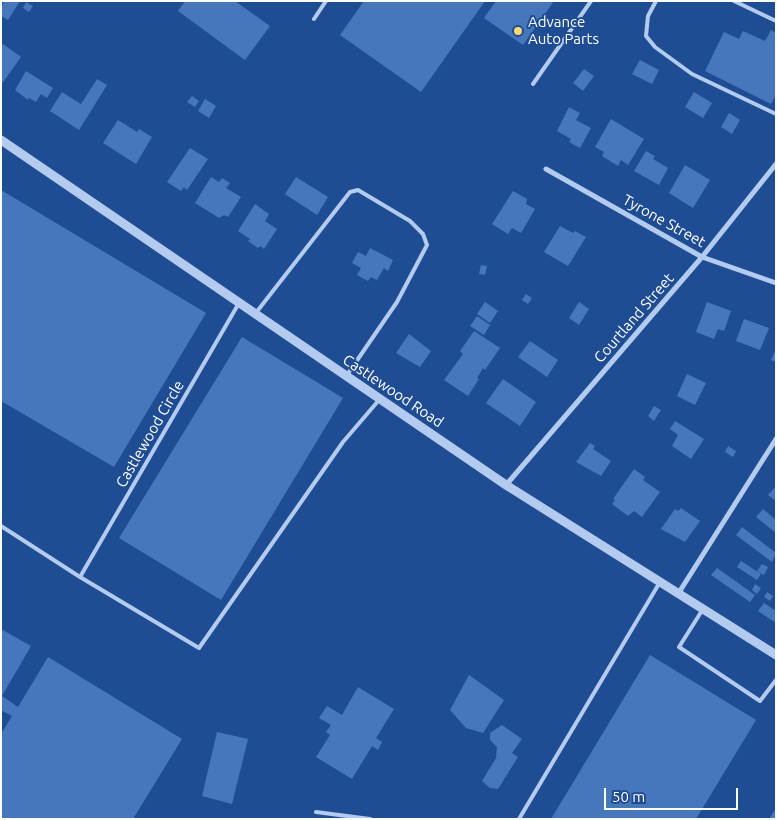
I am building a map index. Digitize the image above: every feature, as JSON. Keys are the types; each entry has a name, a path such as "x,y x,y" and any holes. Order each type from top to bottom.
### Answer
{"street":[{"name":"Castlewood Road","path":"1,140 506,486 776,655"},
{"name":"Courtland Street","path":"506,486 702,257 776,164"},
{"name":"Tyrone Street","path":"546,169 702,257 776,283"},
{"path":"678,594 776,439"}],"lane":[{"path":"314,19 326,1"},
{"path":"533,84 591,1"},
{"path":"656,1 648,16 646,36 655,47 692,74 776,114"},
{"path":"734,1 776,21"},
{"path":"255,314 350,192 358,190 410,221 423,234 427,245 397,302 346,376"},
{"name":"Castlewood Circle","path":"80,577 239,303"},
{"path":"1,526 80,577 199,648 343,442 381,399"},
{"path":"519,819 660,582"},
{"path":"703,609 679,647 760,701 776,680"},
{"path":"316,812 370,819"}],"building":[{"path":"4,1 20,1 8,20 1,16 1,6"},
{"path":"185,1 235,1 270,26 245,60 178,11"},
{"path":"364,1 485,1 421,92 340,35"},
{"name":"Advance Auto Parts","path":"496,1 554,1 523,45 484,18"},
{"path":"26,2 33,6 29,12 23,8"},
{"path":"771,30 776,33 776,95 771,104 705,71 724,32 739,39 743,31 765,41"},
{"path":"3,44 21,57 1,85 1,47"},
{"path":"640,60 659,70 652,84 632,74"},
{"path":"584,69 594,76 583,91 573,83"},
{"path":"26,71 53,88 47,98 41,94 36,102 29,98 28,100 15,90"},
{"path":"97,79 107,85 79,130 50,111 62,92 81,104"},
{"path":"694,92 712,103 703,118 685,107"},
{"path":"192,96 199,101 195,107 187,102"},
{"path":"205,99 216,106 209,118 198,111"},
{"path":"569,107 580,113 576,120 591,128 580,148 569,142 571,139 557,131"},
{"path":"729,113 740,120 732,134 721,127"},
{"path":"611,119 644,139 628,165 621,160 618,166 602,156 604,152 595,147"},
{"path":"118,120 137,132 139,129 152,137 136,164 103,143"},
{"path":"190,148 208,159 187,190 184,187 181,191 167,182"},
{"path":"646,151 655,156 653,159 668,168 659,185 634,171"},
{"path":"685,165 710,180 693,208 669,193"},
{"path":"211,177 219,182 222,178 230,183 226,188 241,197 228,217 224,215 219,218 195,203"},
{"path":"296,177 328,197 317,215 285,194"},
{"path":"1,190 206,313 114,467 1,401"},
{"path":"513,191 527,199 526,204 535,209 521,233 512,228 508,234 492,224"},
{"path":"255,204 269,214 265,221 277,229 264,249 260,246 258,248 248,241 250,239 238,231"},
{"path":"560,226 586,237 568,266 544,252"},
{"path":"370,248 393,260 388,271 384,268 377,280 371,277 368,281 357,275 361,268 352,263 358,252 366,256"},
{"path":"481,265 487,266 485,275 479,274"},
{"path":"526,294 532,298 528,304 522,300"},
{"path":"485,302 498,311 490,323 477,314"},
{"path":"579,302 589,309 579,325 569,318"},
{"path":"707,302 731,311 724,331 718,329 714,339 696,332"},
{"path":"477,316 490,325 484,335 470,326"},
{"path":"744,319 769,328 760,350 736,341"},
{"path":"474,331 500,348 485,370 483,368 477,378 479,379 468,396 444,380 463,354 460,351"},
{"path":"409,334 431,351 420,367 396,353"},
{"path":"242,337 343,398 221,600 119,538"},
{"path":"530,341 558,360 547,377 518,357"},
{"path":"776,349 776,362 771,360"},
{"path":"687,374 706,383 695,405 677,396"},
{"path":"503,379 536,402 520,426 486,403"},
{"path":"654,406 661,410 654,421 648,416"},
{"path":"675,421 704,439 691,459 672,446 678,435 670,429"},
{"path":"590,443 595,446 593,449 611,461 601,476 576,462"},
{"path":"728,446 736,451 733,457 725,452"},
{"path":"634,469 645,477 643,480 660,492 642,517 634,511 628,516 612,504 615,500 613,499"},
{"path":"776,486 776,501 768,495"},
{"path":"681,508 700,521 685,542 661,529 675,509 678,511"},
{"path":"763,509 776,520 776,533 756,517"},
{"path":"742,527 776,553 772,562 736,535"},
{"path":"741,561 761,574 757,580 737,567"},
{"path":"762,564 768,567 764,575 757,571"},
{"path":"717,568 755,595 750,602 711,575"},
{"path":"755,584 761,588 757,594 752,590"},
{"path":"767,592 773,596 770,601 764,597"},
{"path":"764,603 776,611 776,623 758,611"},
{"path":"1,629 31,646 2,696 18,707 48,657 182,739 133,819 1,819 1,734 12,716 1,710"},
{"path":"650,655 756,720 696,819 551,819"},
{"path":"469,675 504,700 483,733 466,728 450,710"},
{"path":"358,687 394,709 376,738 382,742 378,750 372,746 352,779 316,757 330,735 326,732 331,725 319,718 327,706 342,715"},
{"path":"502,725 522,739 512,753 518,757 498,789 490,788 482,781 496,758 497,747 490,740 490,733"},
{"path":"217,732 248,739 232,804 202,796"},
{"path":"776,808 776,819 769,819"}],"place":[{"name":"Advance Auto Parts","path":"518,31"}]}
